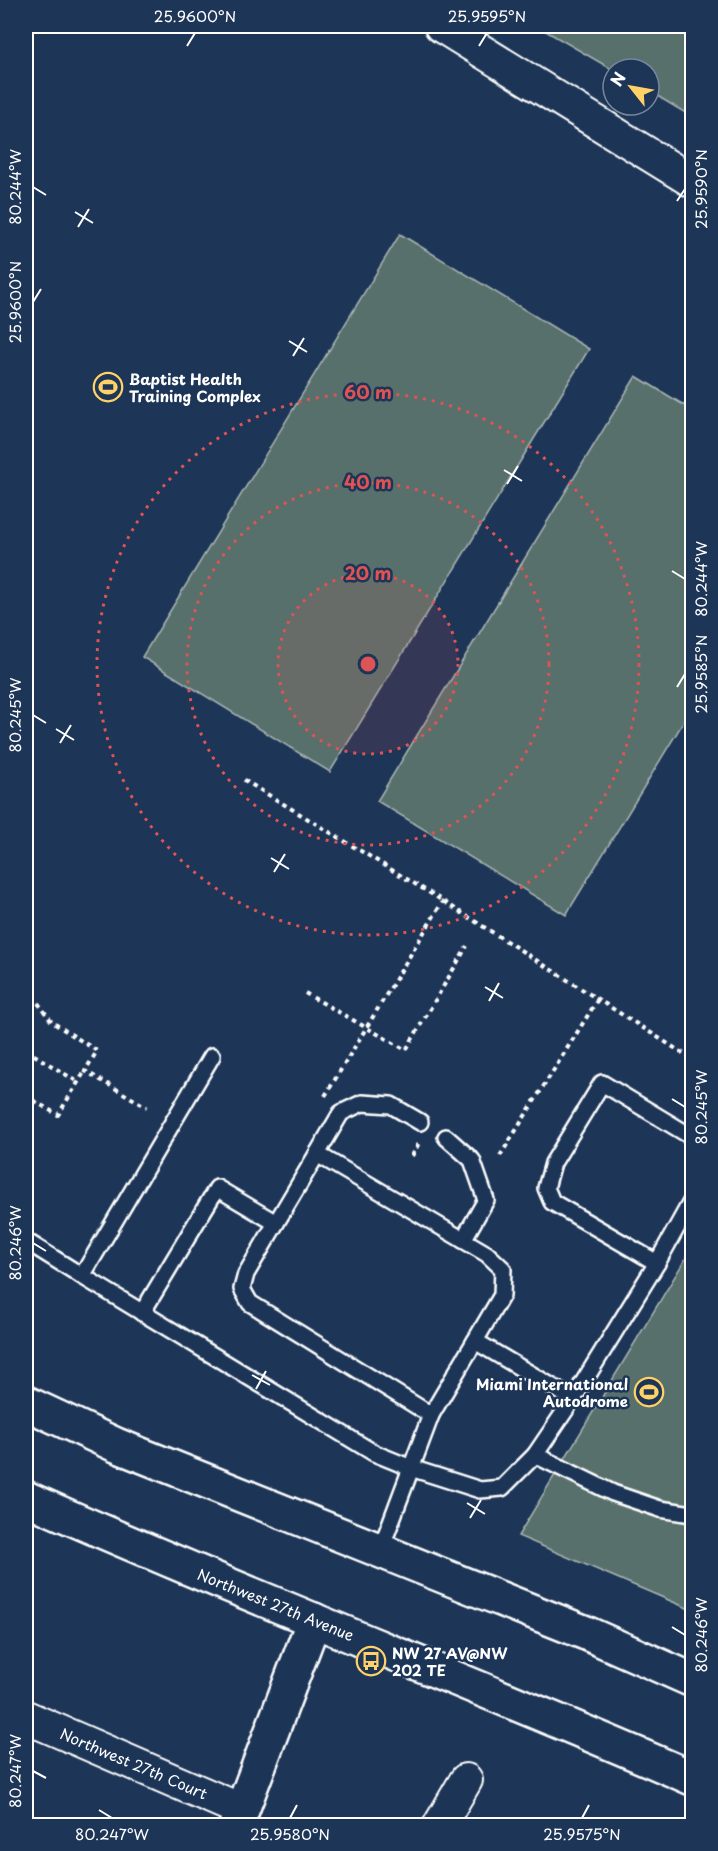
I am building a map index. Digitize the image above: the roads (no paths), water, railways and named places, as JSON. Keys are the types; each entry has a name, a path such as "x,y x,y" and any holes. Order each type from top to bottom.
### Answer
{"main road":[{"path":"26,1403 116,1445 586,1633 693,1680"},
{"name":"Northwest 27th Avenue","path":"26,1498 121,1540 693,1778"},
{"path":"238,1818 314,1620"}],"street":[{"path":"441,26 693,181"},
{"name":"Northwest 27th Court","path":"26,1717 238,1818"},
{"path":"439,1826 466,1780"}],"lane":[{"path":"82,1276 212,1056"},
{"path":"657,1263 552,1202 546,1188 553,1163 602,1083 693,1137"},
{"path":"420,1122 391,1105 362,1103 341,1113 246,1274 242,1289 250,1303 431,1415"},
{"path":"446,1137 472,1160 486,1200 463,1240"},
{"path":"317,1154 487,1254 503,1269 502,1295 431,1415 380,1551"},
{"path":"142,1313 217,1188 276,1224"},
{"path":"26,1241 374,1453 411,1468 480,1490 502,1488 535,1455 573,1399 693,1200"},
{"path":"475,1341 573,1399"},
{"path":"535,1455 613,1493 660,1509 693,1514"}],"place":[{"name":"Baptist Health Training Complex","path":"108,387"},
{"name":"Miami International Autodrome","path":"649,1392"},
{"name":"NW 27 AV@NW 202 TE","path":"371,1661"}]}
